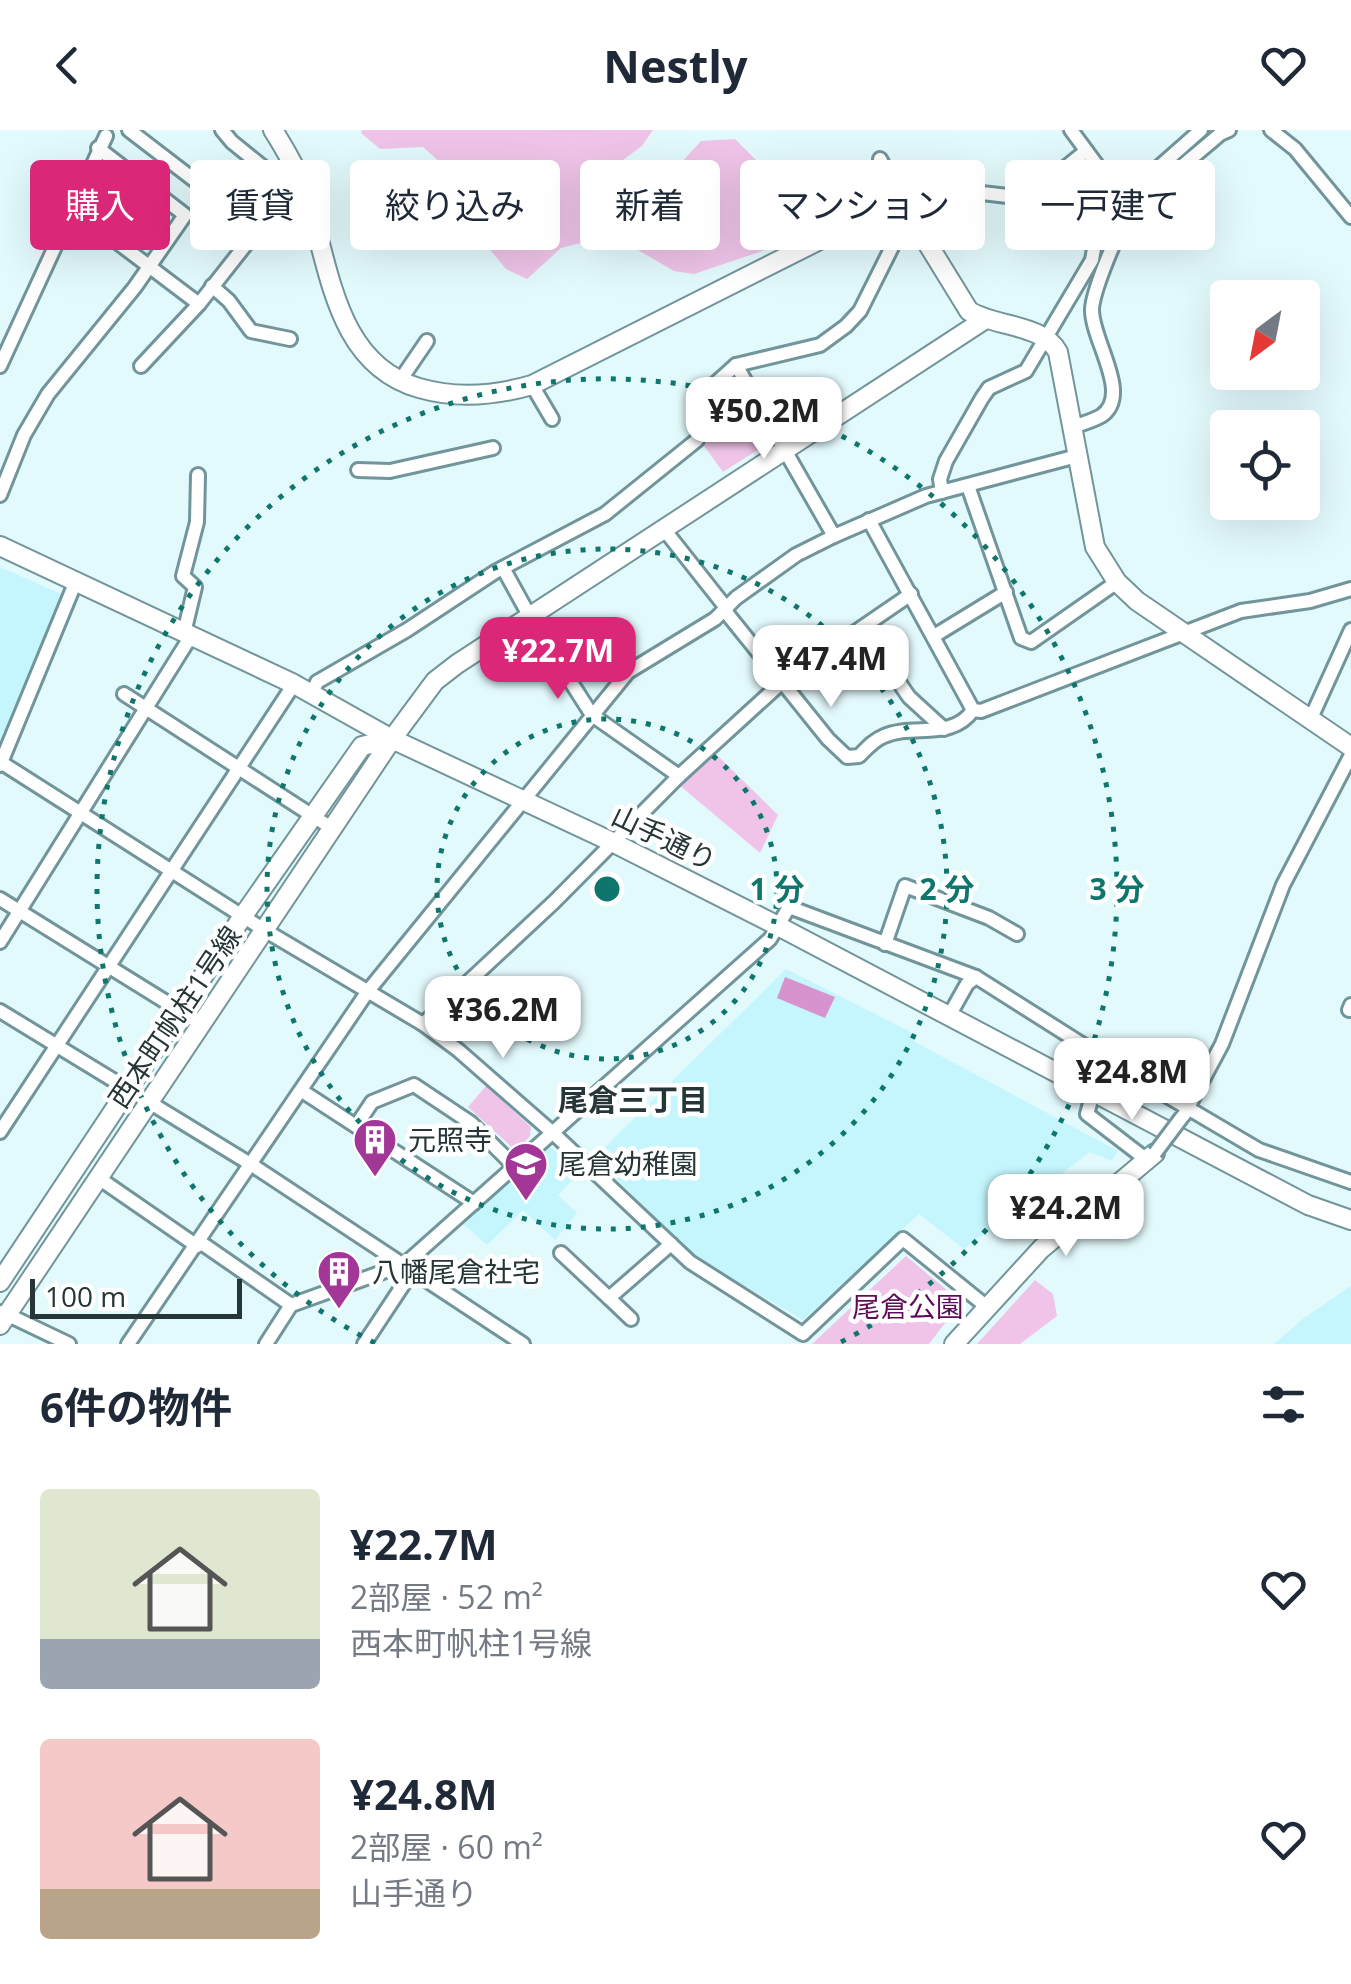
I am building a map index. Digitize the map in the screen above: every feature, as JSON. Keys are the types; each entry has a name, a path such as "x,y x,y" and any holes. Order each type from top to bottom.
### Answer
{"street":[{"path":"129,130 190,177"},
{"path":"222,130 256,160"},
{"path":"273,130 289,160"},
{"path":"1072,130 1093,160"},
{"path":"1167,160 1201,130"},
{"path":"1072,427 1100,416 1111,407 1115,394 1093,322 1092,305 1121,229 1140,206 1220,134 1230,130"},
{"path":"1271,130 1295,149 1351,216"},
{"path":"94,160 102,142 122,160"},
{"path":"985,193 1016,197 1055,176 1086,151"},
{"path":"170,203 185,216 170,237"},
{"path":"0,366 53,250"},
{"path":"128,250 198,304"},
{"path":"0,495 24,435 48,394 161,250"},
{"path":"141,366 241,250"},
{"path":"322,250 345,324 361,350 398,382 456,396 504,393 532,385 800,250"},
{"path":"312,694 317,682 502,568 605,514 697,440 716,383 736,365 820,345 846,326 860,311 890,250"},
{"path":"932,250 969,310 984,320 1046,338 1058,352 1095,547 1116,582 1351,746"},
{"path":"942,492 940,479 946,462 982,398 990,388 1026,372 1092,260 1094,250"},
{"path":"212,286 251,331 290,340"},
{"name":"西本町帆柱1号線","path":"2,1316 100,1179 392,739 434,682 530,614 984,320"},
{"path":"398,382 427,341"},
{"path":"736,365 834,536"},
{"path":"532,385 552,419"},
{"path":"358,470 390,471 492,448"},
{"path":"128,1344 368,991 628,672 726,610 736,598 796,555 834,536 942,492 1077,456"},
{"path":"0,942 148,709 187,635 195,587 183,576 196,522 198,475"},
{"path":"968,486 1020,638 1031,642 1116,582"},
{"path":"870,520 973,710"},
{"path":"663,528 782,684 847,757 859,756 887,734 944,729 964,722 973,710"},
{"name":"山手通り","path":"0,546 294,684 392,739 612,842 1308,1205 1351,1220"},
{"path":"502,568 592,715 679,776"},
{"path":"76,581 1,764 266,931 423,1024 552,1132 690,1262 803,1334 903,1239 987,1307"},
{"path":"973,710 981,711 1241,611 1310,601 1351,588"},
{"path":"934,636 1006,592"},
{"path":"423,1024 679,776 782,684 912,594"},
{"path":"862,628 909,697 944,729"},
{"path":"1310,718 1351,630"},
{"path":"0,1132 294,684"},
{"path":"124,694 333,828"},
{"name":"西本町帆柱1号線","path":"0,1282 243,916 362,746 392,739"},
{"path":"954,1344 1041,1250 1151,1156 1185,1112 1229,1027 1284,884 1351,755"},
{"path":"885,944 905,886 989,918 1017,934"},
{"path":"0,899 203,1025"},
{"path":"266,1344 292,1305 405,1264 770,939 789,907 976,976 1185,1112 1258,1150 1351,1182"},
{"path":"949,1016 976,976"},
{"path":"0,1011 252,1165 523,1344"},
{"path":"356,1126 372,1102 414,1085 471,1123 514,1167"},
{"path":"302,1091 474,1203"},
{"path":"1093,1093 1087,1114 1151,1156"},
{"path":"100,1179 292,1305"},
{"path":"64,1188 85,1201"},
{"path":"609,1298 671,1244"},
{"path":"561,1253 631,1319"},
{"path":"364,1344 405,1282 405,1264"},
{"path":"2,1316 69,1344"}],"shaded area":[{"path":"0,567 61,594 0,748"},
{"path":"786,969 911,1032 915,1042 1118,1151 1112,1161 1090,1152 964,1249 919,1214 803,1320 690,1251 599,1162 601,1151"},
{"path":"785,977 835,997 825,1018 777,998"},
{"name":"尾倉幼稚園","path":"549,1145 579,1173 558,1195 577,1213 555,1240 523,1210 487,1245 463,1224"},
{"path":"1351,1286 1351,1344 1274,1344 1304,1318"}],"green space":[{"path":"653,130 642,146 623,160 580,160 580,243 560,249 560,160 438,160 423,147 380,149 361,133"},
{"path":"735,139 756,160 740,160 740,250 765,250 694,274 674,271 638,250 720,250 720,160 684,160 701,141"},
{"path":"559,250 527,279 506,269 491,251"},
{"path":"733,376 770,442 723,472 702,443 721,387"},
{"path":"714,752 778,815 760,853 678,784"},
{"path":"486,1086 531,1127 530,1136 516,1151 468,1107"},
{"name":"尾倉公園","path":"906,1256 961,1302 929,1344 812,1344"},
{"name":"尾倉公園","path":"1035,1280 1053,1294 1057,1316 1020,1344 977,1344"}],"place":[{"name":"元照寺","path":"375,1178"},
{"name":"尾倉幼稚園","path":"526,1202"},
{"name":"八幡尾倉社宅","path":"339,1310"}],"district":[{"name":"尾倉三丁目","path":"633,1101"}]}
